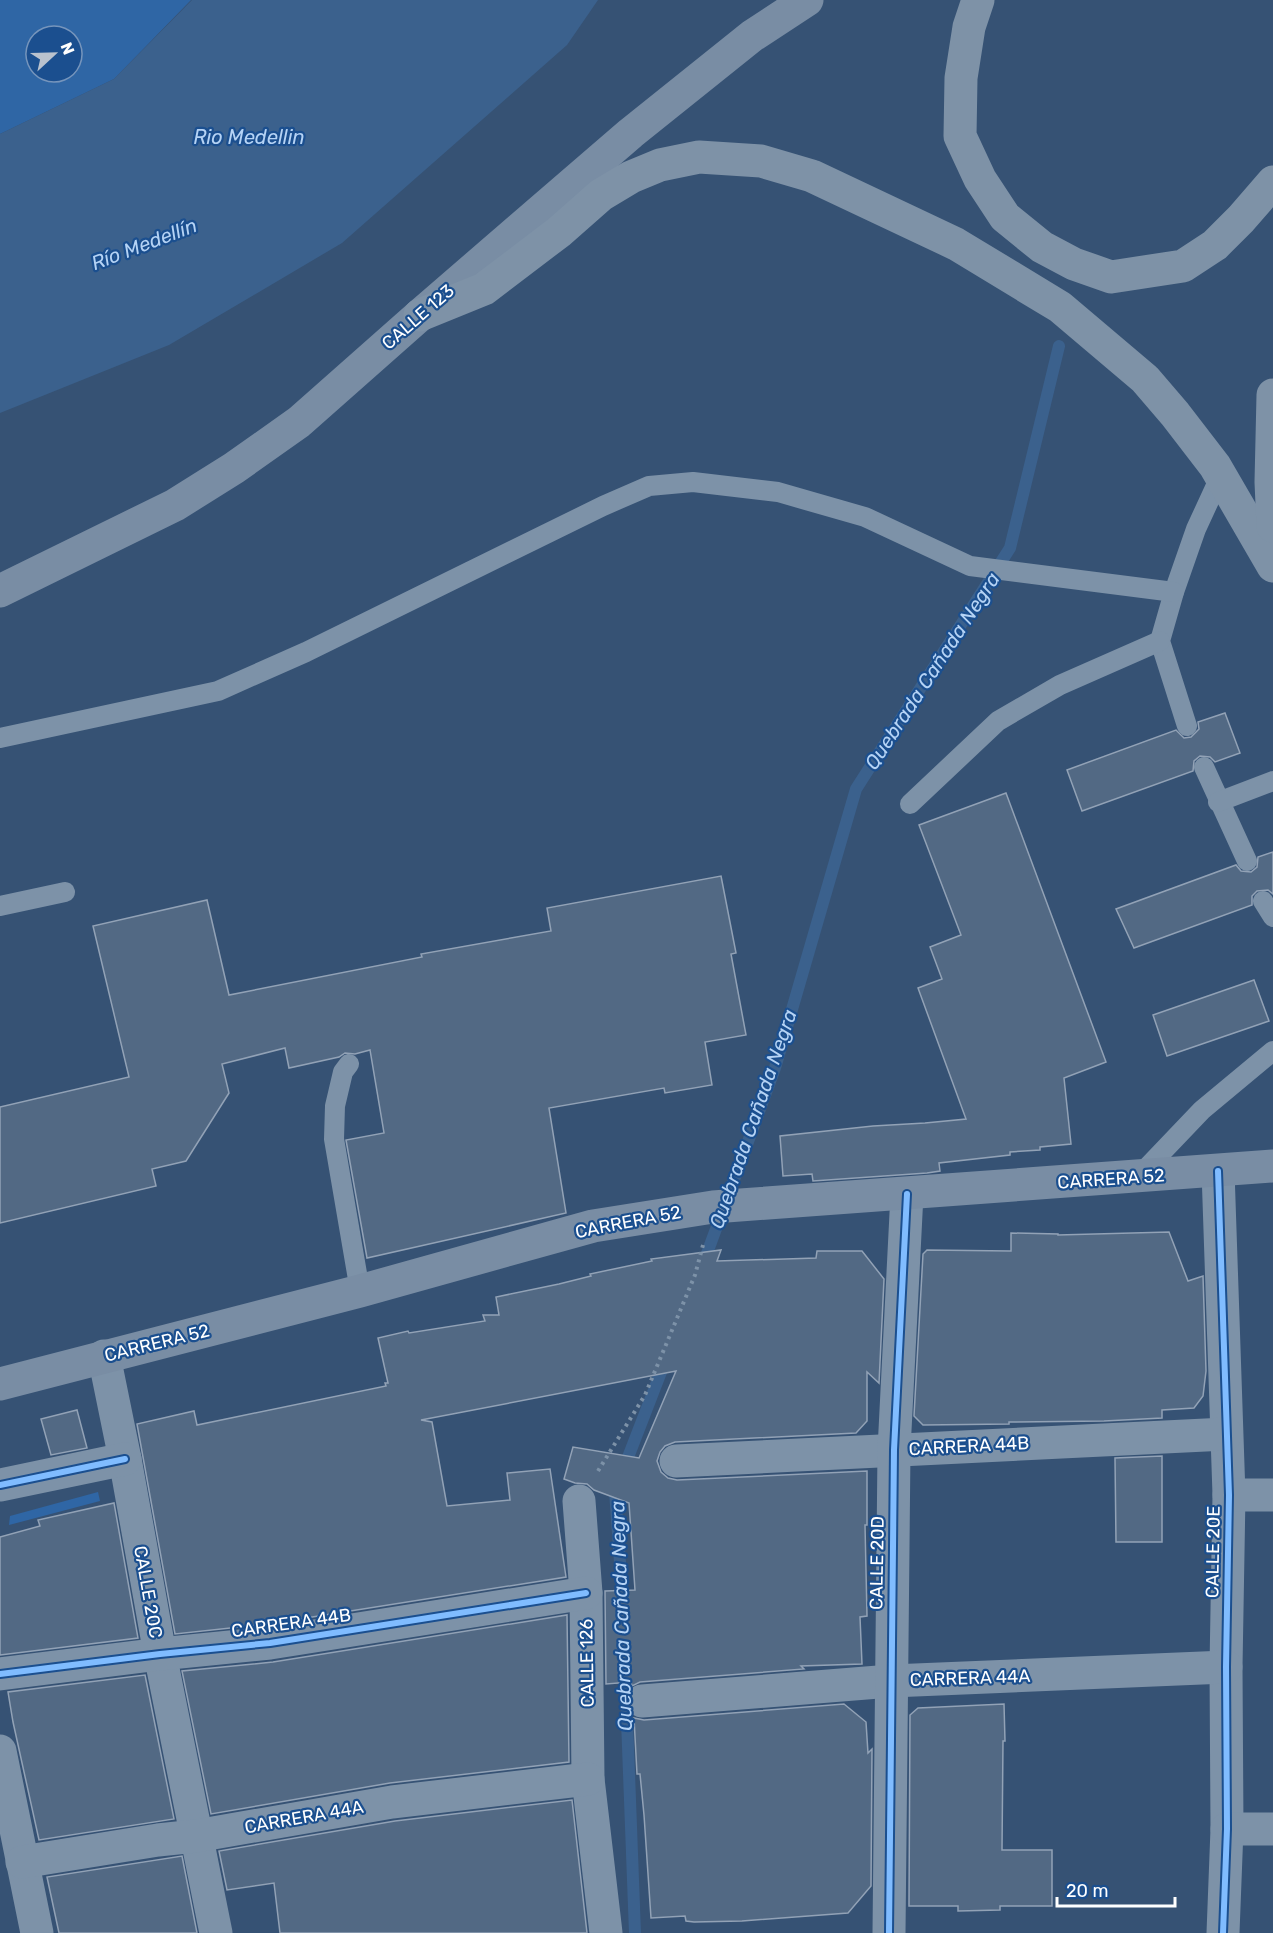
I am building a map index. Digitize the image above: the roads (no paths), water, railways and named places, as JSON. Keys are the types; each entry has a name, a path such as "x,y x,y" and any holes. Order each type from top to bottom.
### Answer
{"highway":[{"path":"978,0 969,27 961,78 960,136 980,179 1005,217 1042,247 1074,264 1111,277 1183,266 1215,244 1241,219 1273,182"},
{"path":"420,315 484,289 601,195 631,177 660,165 699,157 761,161 812,176 956,244 1060,307 1145,379 1199,444 1273,566"},
{"path":"1273,395 1271,482 1273,526"}],"main road":[{"name":"CALLE 123","path":"0,591 175,505 234,468 299,422 632,133 752,36 807,0"},
{"name":"CARRERA 52","path":"0,1384 360,1290 593,1226 715,1207 1273,1166"}],"street":[{"name":"CALLE 20E","path":"1218,1171 1229,1495 1226,1667 1227,1829 1223,1933"},
{"name":"CALLE 20D","path":"889,1933 894,1450 907,1194"},
{"name":"CALLE 20C","path":"104,1356 125,1458 160,1654 216,1933"},
{"name":"CARRERA 44B","path":"676,1461 1226,1434"},
{"path":"0,1485 125,1458"},
{"path":"1229,1495 1273,1495"},
{"name":"CALLE 126","path":"579,1501 586,1593 588,1779 606,1933"},
{"name":"CARRERA 44B","path":"0,1674 270,1643 586,1593"},
{"name":"CARRERA 44A","path":"642,1701 891,1681 1226,1667"},
{"path":"0,1751 37,1933"},
{"name":"CARRERA 44A","path":"22,1862 196,1836 392,1802 588,1779"},
{"path":"1227,1829 1273,1829"}],"lane":[{"path":"1187,726 1160,642 1174,592 1196,529 1220,477"},
{"path":"0,738 218,691 306,652 603,506 649,486 693,483 778,492 865,517 970,566 1174,592"},
{"path":"910,804 998,721 1060,685 1160,642"},
{"path":"1204,767 1246,861"},
{"path":"1218,802 1273,781"},
{"path":"0,906 65,892"},
{"path":"1138,1177 1203,1110 1273,1051"},
{"path":"349,1064 343,1072 335,1106 334,1139 360,1290"}],"water":[{"name":"Rio Medellin","path":"192,0 598,0 567,45 342,243 169,345 0,413 0,134 114,79"}],"waterway":[{"name":"Quebrada Cañada Negra","path":"702,1267 775,1068 856,789 1010,548 1059,346"},
{"name":"Quebrada Cañada Negra","path":"623,1605 615,1491 666,1359"},
{"name":"Quebrada Cañada Negra","path":"625,1667 635,1933"}],"water label":[{"name":"Río Medellín","path":"144,244"}]}
